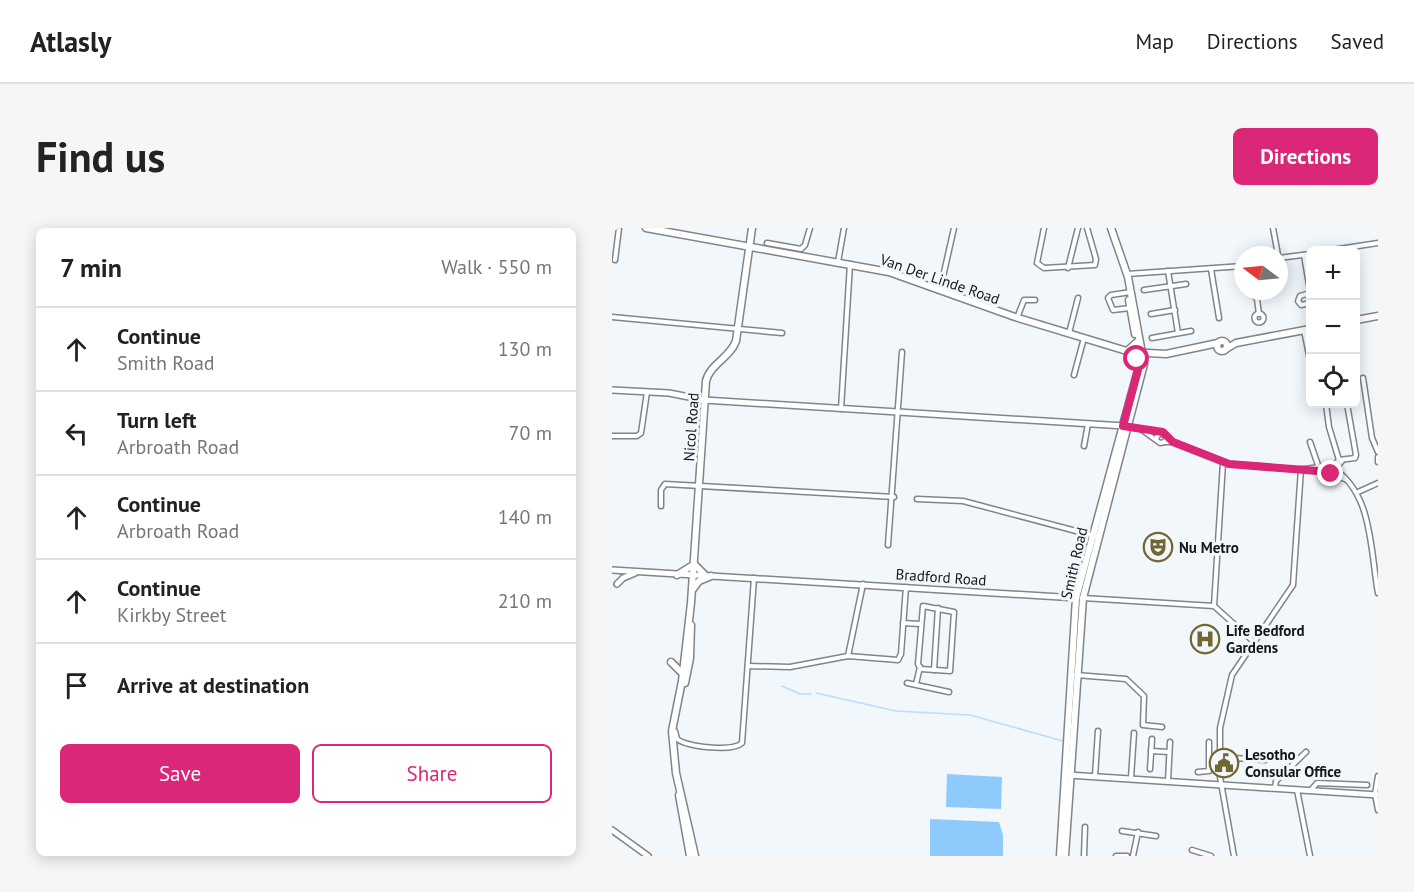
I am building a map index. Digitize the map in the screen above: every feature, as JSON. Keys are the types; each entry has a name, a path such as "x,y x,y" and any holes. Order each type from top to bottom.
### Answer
{"main road":[{"name":"Van Der Linde Road","path":"646,228 890,272 1017,318 1129,352 1157,354 1186,351 1306,330"},
{"name":"Nicol Road","path":"680,694 691,603 704,400 708,375 733,348 738,328 752,228"},
{"path":"1111,228 1125,272 1142,354"},
{"path":"1360,320 1378,317"},
{"path":"1139,343 1129,352 1137,359 1140,373"},
{"path":"1139,343 1157,354 1140,373"},
{"name":"Smith Road","path":"1064,856 1080,598 1140,373 1142,354"},
{"path":"693,564 709,576 699,581 692,589 679,575 693,564"},
{"name":"Nicol Road","path":"691,603 690,658 673,722 673,754 696,854"},
{"path":"671,662 683,674"},
{"name":"Nicol Road","path":"677,777 690,856"}],"street":[{"path":"615,260 619,228"},
{"path":"767,243 801,249 805,245 810,228"},
{"path":"838,262 844,228"},
{"path":"940,290 954,228"},
{"path":"1044,228 1038,266 1044,268 1068,268 1091,267 1096,263 1087,228 1078,228 1068,268"},
{"path":"1273,228 1277,246"},
{"path":"1360,247 1378,243"},
{"path":"1288,256 1304,255 1306,266"},
{"path":"841,409 850,264"},
{"path":"1125,272 1234,267"},
{"path":"1211,269 1219,318"},
{"path":"1168,271 1178,333"},
{"path":"1144,290 1186,284"},
{"path":"1129,292 1111,295 1108,300 1113,310 1132,308"},
{"path":"1306,294 1300,296 1298,301 1301,305 1306,304"},
{"path":"1069,334 1078,298"},
{"path":"1017,318 1024,300 1035,300"},
{"path":"1257,300 1259,314"},
{"path":"1151,314 1175,310"},
{"path":"612,315 782,333"},
{"path":"1152,338 1191,331"},
{"path":"1074,375 1083,338"},
{"path":"888,545 894,497 902,352"},
{"path":"1363,378 1378,462"},
{"path":"612,390 704,400 1126,427 1159,433 1167,436 1173,442 1222,463 1302,469 1333,468 1358,492 1378,593"},
{"path":"612,436 641,433 646,392"},
{"path":"1327,408 1329,427 1341,460"},
{"path":"1331,474 1333,468 1341,460 1355,458 1356,455 1348,408"},
{"path":"1084,446 1088,424"},
{"path":"1143,430 1160,443 1173,442"},
{"path":"1156,439 1159,433"},
{"path":"1165,442 1167,436"},
{"path":"1310,442 1317,467 1345,479"},
{"path":"1222,463 1214,606 1254,642"},
{"path":"1234,856 1220,784 1220,728 1231,678 1294,583 1302,469"},
{"path":"1358,492 1378,483"},
{"path":"661,506 661,490 665,484 699,484 894,497"},
{"path":"917,499 963,501 1095,536"},
{"name":"Bradford Road","path":"612,570 1214,606"},
{"path":"617,584 623,578 640,572"},
{"path":"673,722 677,739 686,744 731,748 742,743 754,577"},
{"path":"848,656 864,584"},
{"path":"748,666 790,667 848,656 898,660 902,654 906,587"},
{"path":"916,684 920,668 920,624 923,606 954,612 951,666 948,671 920,668"},
{"path":"934,670 939,608"},
{"path":"903,623 920,624"},
{"path":"1075,675 1126,679 1144,696 1143,725 1162,727"},
{"path":"907,683 949,692"},
{"path":"1095,776 1098,731"},
{"path":"1131,778 1134,733"},
{"path":"1150,769 1152,740"},
{"path":"1168,781 1170,741"},
{"path":"1203,783 1201,772 1209,770 1209,742"},
{"path":"673,754 678,747 686,744"},
{"path":"1151,751 1169,752"},
{"path":"1275,788 1276,781 1306,752"},
{"path":"1219,757 1265,760"},
{"path":"1068,775 1377,795"},
{"path":"1378,776 1378,810"},
{"path":"1311,790 1317,783 1367,785"},
{"path":"1297,789 1310,856"},
{"path":"1084,856 1085,827"},
{"path":"612,830 648,856"},
{"path":"1122,831 1156,836"},
{"path":"1133,856 1138,832"},
{"path":"1192,850 1211,856"},
{"path":"1116,856 1127,856"}],"shaded area":[{"path":"947,774 1002,777 1001,809 946,807"},
{"path":"930,819 999,822 1003,835 1003,856 930,856"}],"waterway":[{"path":"782,686 800,694 811,694"},
{"path":"816,693 896,711 970,715 1063,741"}],"place":[{"name":"Nu Metro","path":"1158,547"},
{"name":"Life Bedford Gardens","path":"1205,639"},
{"name":"Lesotho Consular Office","path":"1224,763"}],"route":[{"path":"1137,359 1138,370 1123,426 1163,432 1173,442 1222,463 1301,469 1331,474"}]}
